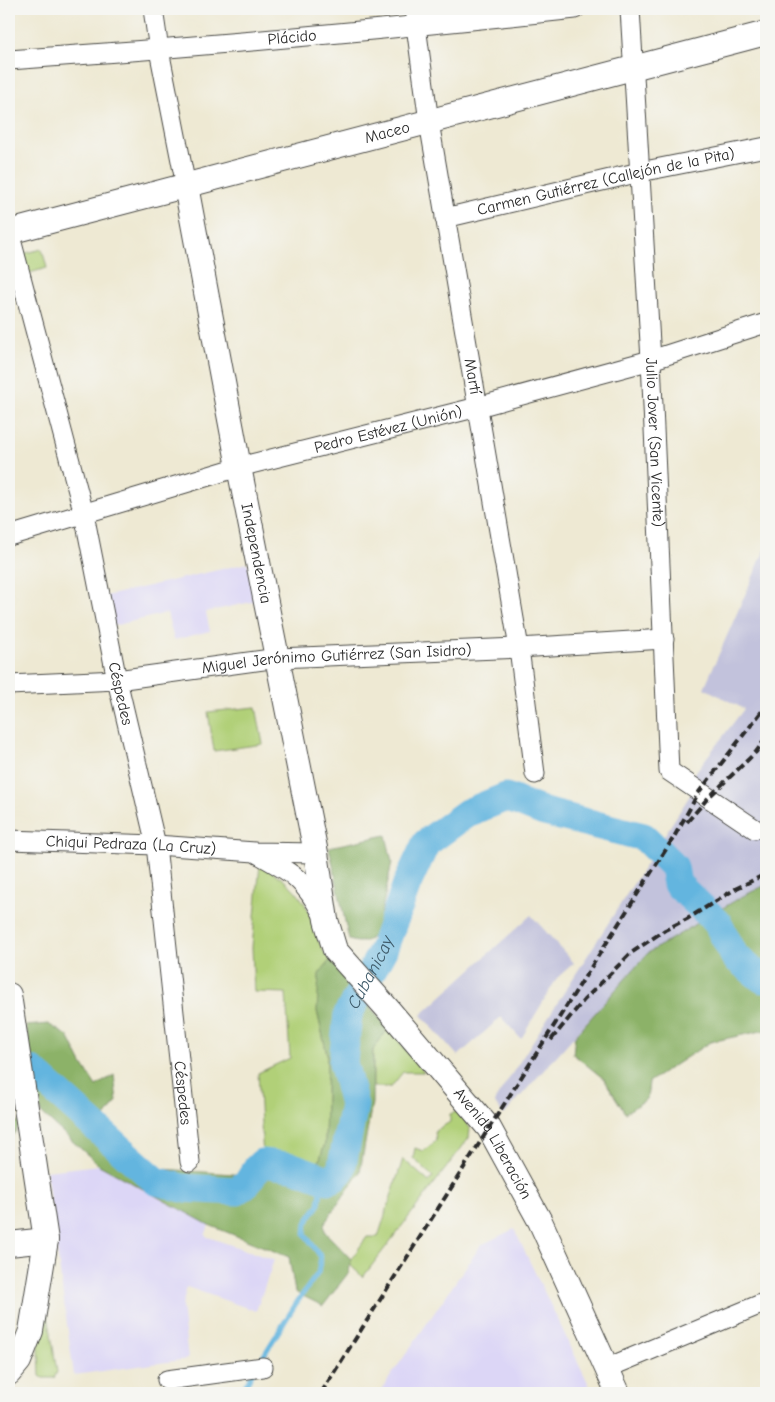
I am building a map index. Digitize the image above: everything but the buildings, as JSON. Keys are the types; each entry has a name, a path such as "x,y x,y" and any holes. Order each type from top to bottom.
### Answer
{"main road":[{"name":"Maceo","path":"9,232 766,33"},
{"name":"Independencia","path":"186,186 239,467 316,853 326,920"},
{"name":"Avenida Liberación","path":"326,920 335,950 489,1128 540,1222 618,1393"},
{"path":"9,994 46,1240 31,1331 19,1362 9,1373"},
{"path":"9,1244 46,1240"}],"street":[{"path":"153,9 159,50 186,186"},
{"name":"Plácido","path":"9,60 159,50 416,18 575,9"},
{"name":"Julio Jover (San Vicente)","path":"630,9 635,67 651,360 669,771 755,829"},
{"name":"Martí","path":"416,18 429,122 519,648 535,774"},
{"name":"Carmen Gutiérrez (Callejón de la Pita)","path":"445,218 640,172 766,147"},
{"name":"Céspedes","path":"9,232 84,514 117,680 156,844 190,1162"},
{"name":"Pedro Estévez (Unión)","path":"9,536 239,467 478,407 651,360 766,323"},
{"name":"Miguel Jerónimo Gutiérrez (San Isidro)","path":"9,686 117,680 278,658 519,648 664,639"},
{"name":"Chiqui Pedraza (La Cruz)","path":"9,840 156,844 255,852 316,853"},
{"name":"Chiqui Pedraza (La Cruz)","path":"255,852 297,877 311,892 326,920"},
{"path":"607,1368 766,1302"},
{"path":"167,1380 256,1368"}],"shaded area":[{"path":"766,547 766,885 741,897 648,953 504,1115 494,1102 694,789 687,783 744,709 704,688"},
{"path":"248,563 256,601 206,612 210,631 174,640 167,613 113,626 106,596"},
{"path":"531,915 574,963 557,978 521,1039 501,1017 458,1056 421,1015"},
{"path":"99,1165 209,1225 205,1236 274,1260 256,1311 187,1287 182,1306 188,1359 74,1375 46,1171"},
{"path":"514,1229 593,1393 379,1393 481,1245"}],"green space":[{"path":"423,9 477,9 478,14 424,20"},
{"path":"42,249 47,268 26,274 22,254"},
{"path":"256,707 263,744 214,751 208,712"},
{"path":"386,835 392,862 377,933 364,941 349,940 329,847"},
{"path":"260,864 279,876 299,895 314,924 321,947 330,960 317,1011 327,1054 325,1143 317,1168 308,1170 294,1160 263,1157 258,1073 290,1058 286,993 254,992 252,947"},
{"path":"766,885 766,1030 710,1042 649,1082 647,1099 625,1113 604,1079 573,1054 575,1036 648,953 741,897"},
{"path":"330,960 388,1028 373,1050 372,1103 360,1172 324,1224 325,1232 351,1259 349,1272 323,1306 295,1292 289,1257 209,1225 99,1165 41,1113 26,1026 48,1024 68,1036 96,1086 114,1075 117,1101 102,1121 162,1169 246,1175 263,1157 294,1160 308,1170 317,1168 325,1143 327,1054 317,1011 319,974"},
{"path":"388,1028 424,1072 403,1072 391,1087 373,1087 373,1050"},
{"path":"458,1111 470,1128 469,1138 363,1277 351,1266 351,1259 367,1237 378,1237 403,1159 429,1182 433,1177 413,1158 415,1148 423,1151 436,1141 435,1131 450,1122 450,1114"},
{"path":"9,1122 23,1122 12,1136 9,1137"},
{"path":"9,1288 11,1294 12,1328 9,1352"},
{"path":"48,1315 57,1372 54,1378 43,1378 40,1376 38,1323 40,1318"}],"waterway":[{"name":"Cubanicay","path":"9,1063 34,1072 156,1181 182,1188 237,1191 249,1181 262,1163 293,1167 328,1180 334,1178 341,1170 354,1105 343,1062 348,1014 383,950 407,884 426,843 467,813 506,797 544,812 644,837 674,867 677,884 717,922 735,957 763,979 766,977"},
{"path":"259,1363 297,1302 318,1273 321,1257 305,1234 306,1223 319,1204 321,1191"},
{"path":"241,1393 253,1372"}],"railway":[{"path":"321,1393 674,837 699,792 766,706"},
{"path":"687,822 708,798 756,752 766,738"},
{"path":"551,1040 584,1000 631,953 665,930 687,919 737,888 766,874"}]}
